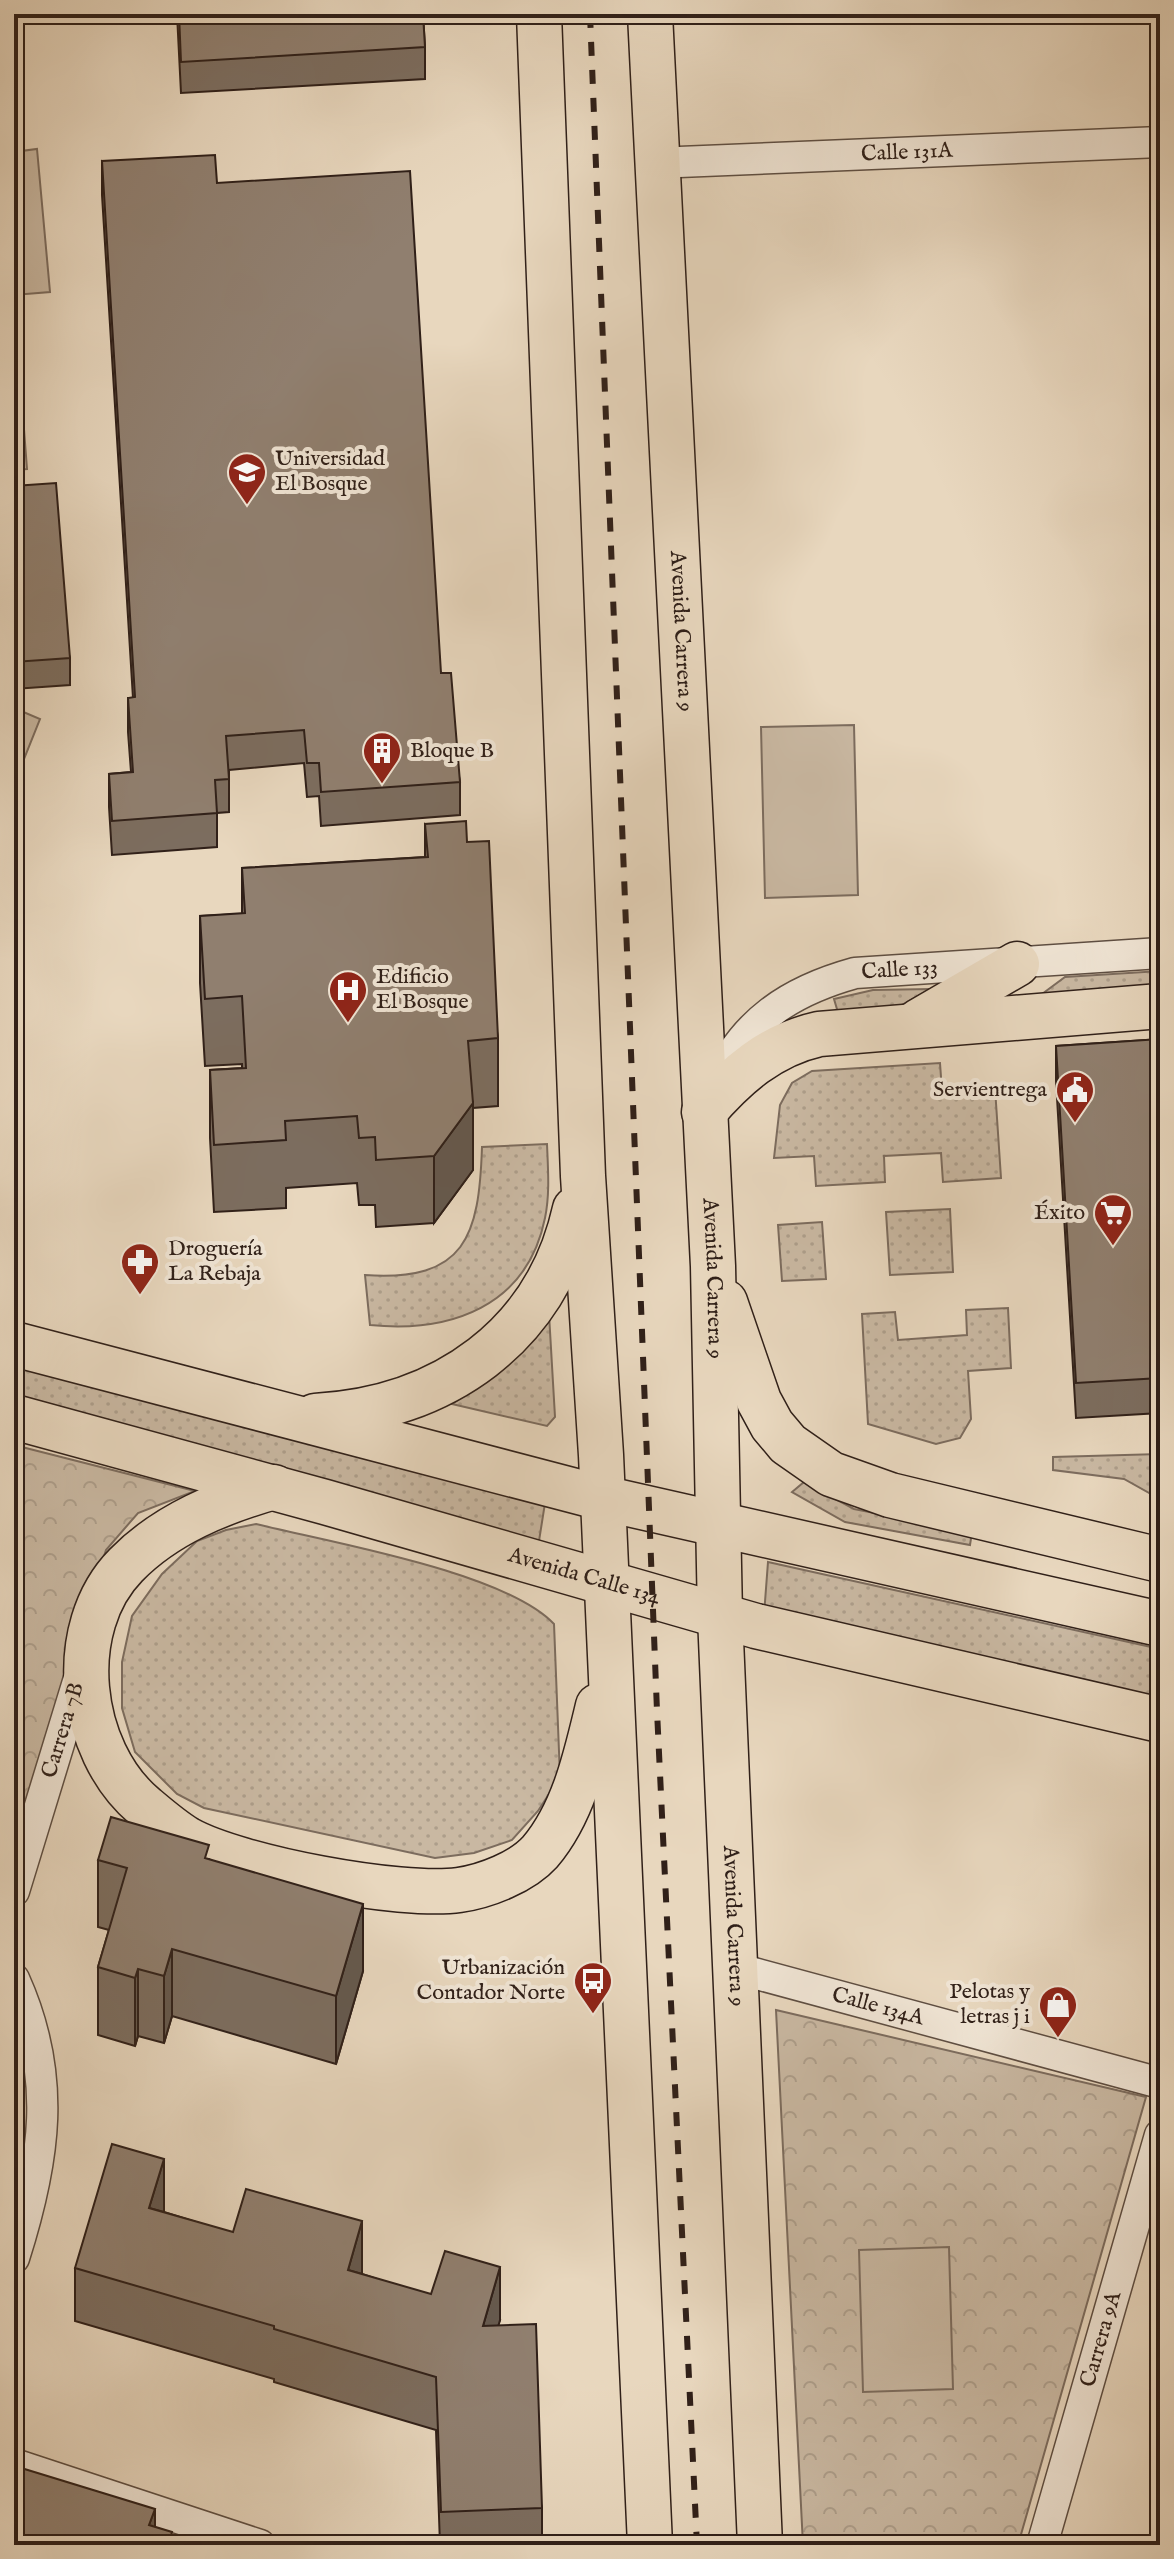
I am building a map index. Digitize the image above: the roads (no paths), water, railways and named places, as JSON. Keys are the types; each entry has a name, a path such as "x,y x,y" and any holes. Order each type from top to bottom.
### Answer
{"main road":[{"path":"539,14 583,1176 602,1498 650,2545"},
{"name":"Avenida Carrera 9","path":"650,14 655,163 713,1266 720,1616 760,2545"},
{"path":"910,1026 1017,964"},
{"path":"704,1112 730,1082 774,1049 795,1040 910,1026 1160,1006"},
{"path":"295,1417 339,1414 397,1400 471,1368 509,1334 541,1295 566,1250 583,1176"},
{"path":"713,1266 759,1401 772,1425 807,1459 831,1474 890,1495 1156,1559"},
{"path":"14,1344 602,1498 1160,1624"},
{"name":"Avenida Calle 134","path":"14,1417 274,1487 720,1616 1160,1720"},
{"path":"274,1487 228,1500 192,1517 125,1565 103,1602 85,1662 90,1719 105,1755 141,1803 188,1839 290,1871 397,1891 460,1890 515,1872 539,1853 562,1819 573,1795 609,1657"},
{"path":"983,1584 1156,1559"}],"street":[{"name":"Calle 131A","path":"655,163 1160,142"},
{"name":"Calle 133","path":"704,1112 720,1072 747,1035 795,993 855,973 1160,953"},
{"name":"Carrera 7B","path":"14,1891 85,1662"},
{"name":"Calle 134A","path":"735,1968 1160,2083"},
{"path":"14,1979 29,2013 44,2101 40,2171 14,2258"},
{"name":"Carrera 9A","path":"1042,2545 1160,2135"},
{"path":"14,2464 260,2545"}],"railway":[{"path":"590,14 657,1711 697,2545"}],"place":[{"name":"Universidad El Bosque","path":"247,506"},
{"name":"Bloque B","path":"382,785"},
{"name":"Edificio El Bosque","path":"348,1024"},
{"name":"Servientrega","path":"1075,1124"},
{"name":"Éxito","path":"1113,1247"},
{"name":"Droguería La Rebaja","path":"140,1296"},
{"name":"Urbanización Contador Norte","path":"593,2015"},
{"name":"Pelotas y letras j i","path":"1058,2039"}]}
